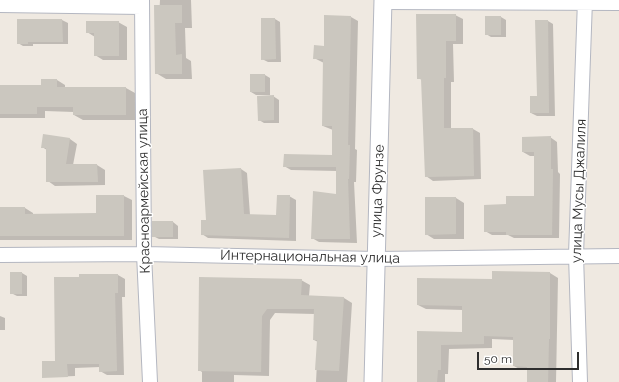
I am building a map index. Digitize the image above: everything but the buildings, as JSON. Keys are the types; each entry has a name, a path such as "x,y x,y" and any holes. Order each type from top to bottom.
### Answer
{"street":[{"path":"383,1 585,1 619,3"},
{"name":"улица Фрунзе","path":"374,382 383,1"},
{"name":"улица Мусы Джалиля","path":"580,382 576,255 585,1"},
{"path":"0,5 142,4"},
{"name":"Красноармейская улица","path":"142,4 144,254 150,382"},
{"name":"Интернациональная улица","path":"0,255 144,254 376,259 576,255 619,256"}]}
